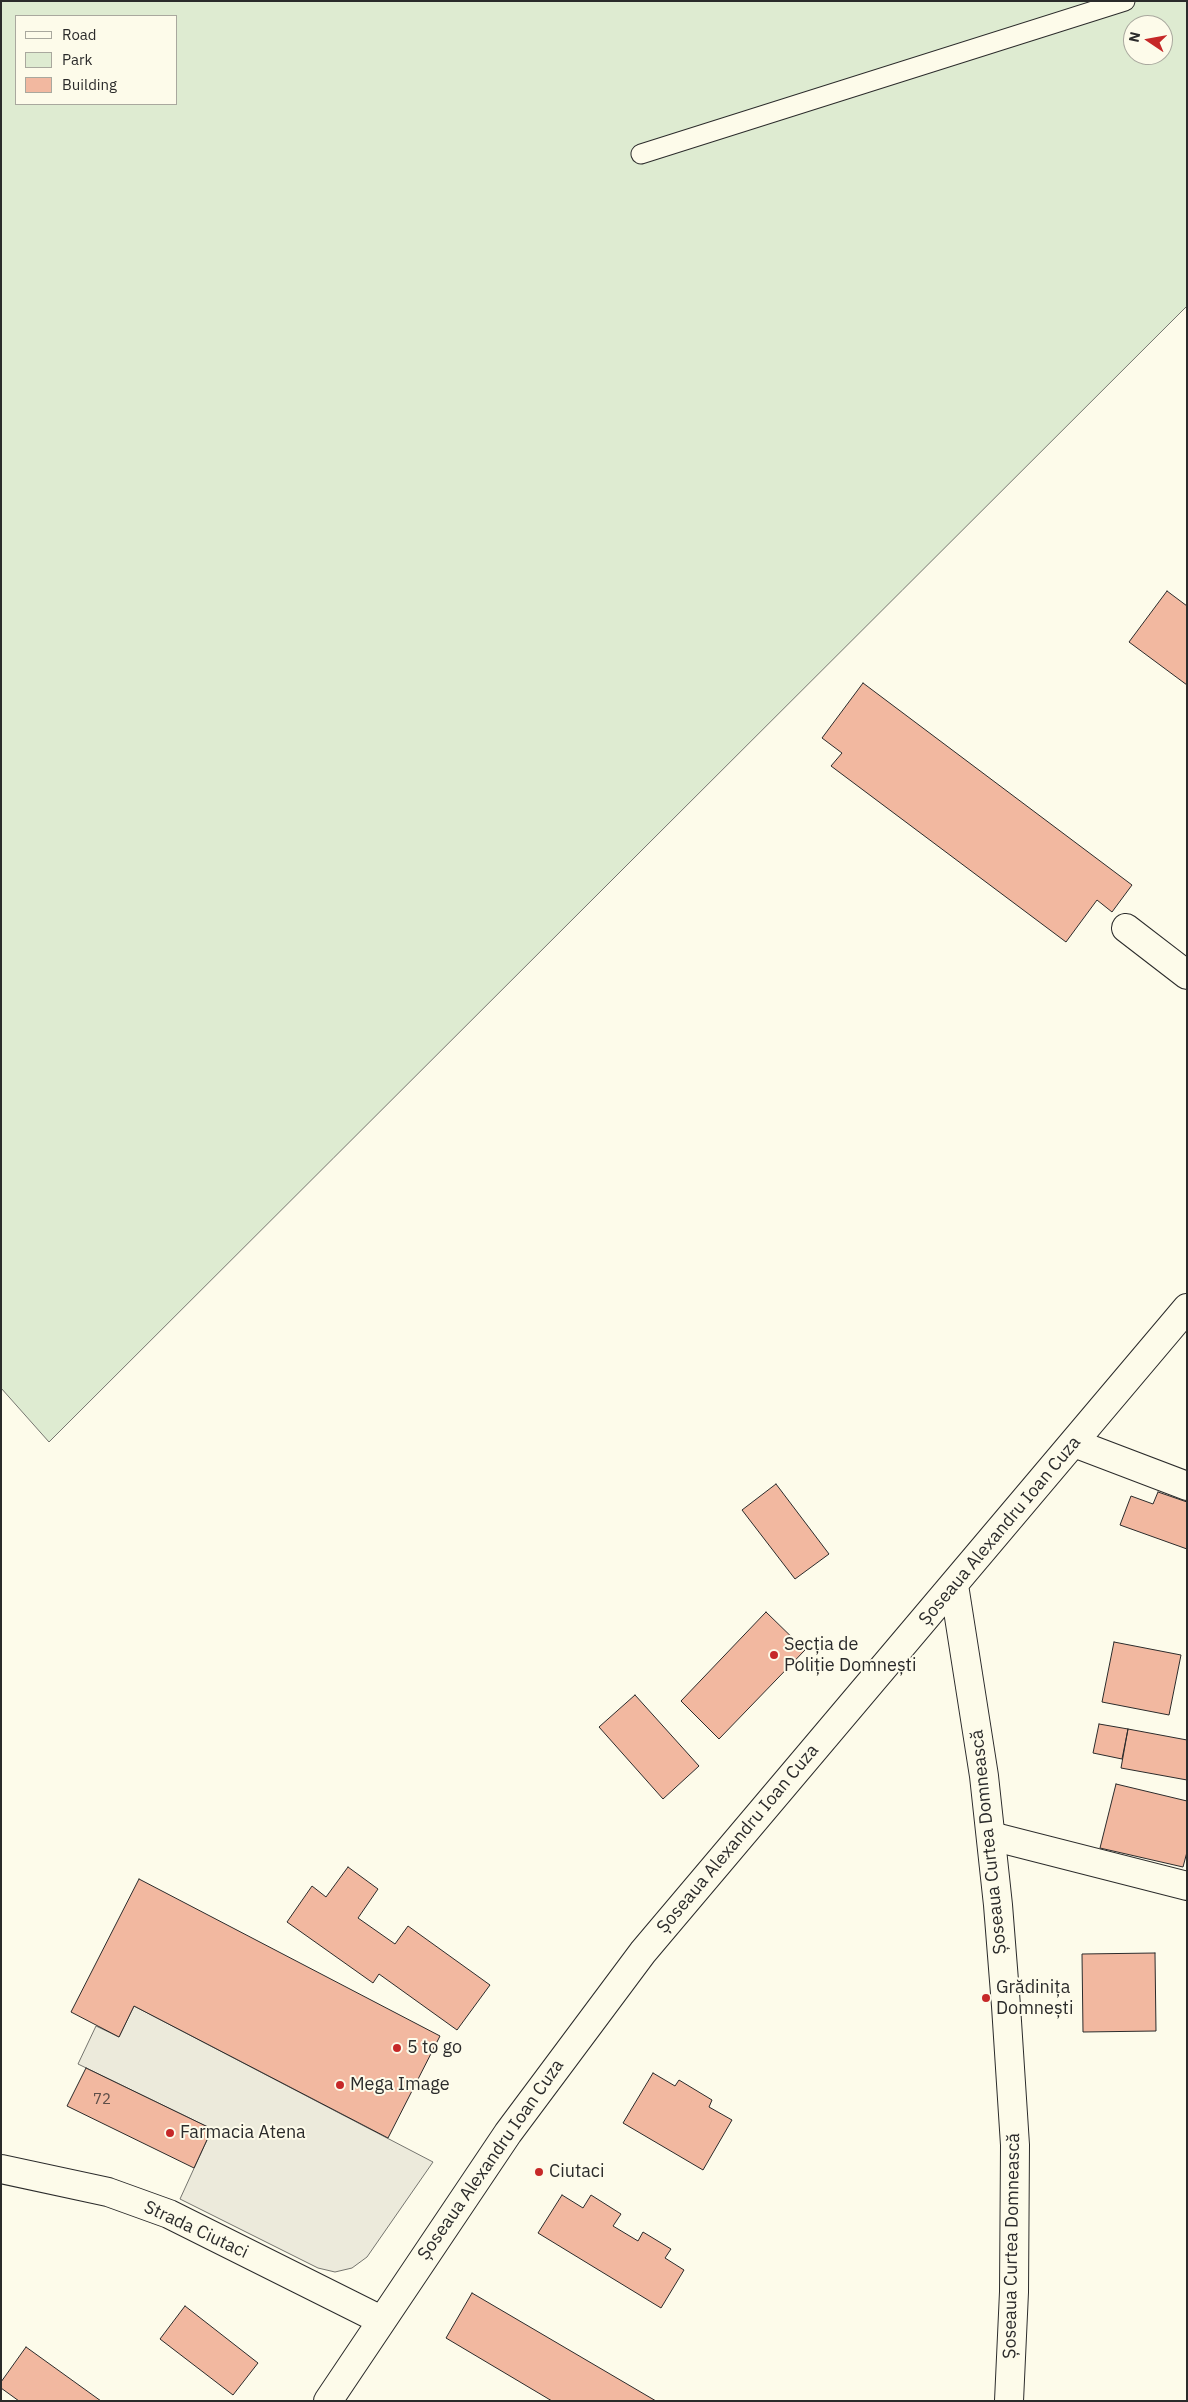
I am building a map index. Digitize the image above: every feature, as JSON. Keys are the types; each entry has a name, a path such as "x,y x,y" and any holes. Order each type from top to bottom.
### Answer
{"street":[{"path":"1126,928 1187,975"},
{"name":"Șoseaua Alexandru Ioan Cuza","path":"328,2401 508,2133 642,1952 1187,1308"},
{"path":"1074,1443 1187,1486"},
{"name":"Șoseaua Curtea Domnească","path":"954,1585 984,1776 998,1905 1015,2146 1014,2292 1009,2401"},
{"path":"990,1836 1187,1886"},
{"name":"Strada Ciutaci","path":"1,2168 108,2192 169,2214 381,2320"}],"lane":[{"path":"641,154 1125,1"}],"green space":[{"path":"1,1 1187,1 1187,306 49,1442 1,1388"}],"shaded area":[{"path":"134,2006 433,2162 367,2257 352,2268 335,2272 318,2268 180,2199 212,2129 78,2064 96,2026 119,2037"}],"building":[{"path":"1167,591 1187,606 1187,685 1129,642"},
{"path":"863,683 1132,885 1112,912 1097,900 1066,942 831,766 842,753 822,738"},
{"path":"776,1484 829,1554 795,1579 742,1510"},
{"path":"1158,1492 1187,1502 1187,1549 1120,1525 1131,1496 1153,1504"},
{"path":"766,1612 805,1650 719,1739 681,1701"},
{"path":"1114,1642 1181,1655 1169,1715 1102,1702"},
{"path":"635,1695 699,1766 663,1799 599,1727"},
{"path":"1099,1724 1128,1729 1122,1759 1093,1753"},
{"path":"1128,1729 1187,1740 1187,1780 1121,1768"},
{"path":"1116,1784 1187,1801 1187,1852 1183,1867 1100,1848"},
{"path":"348,1867 378,1889 358,1918 395,1944 408,1926 490,1985 457,2030 379,1974 373,1983 287,1922 312,1886 326,1897"},
{"path":"139,1879 440,2036 388,2138 134,2006 119,2037 71,2012"},
{"path":"1155,1953 1156,2031 1083,2032 1082,1954"},
{"path":"86,2068 212,2129 194,2168 67,2106"},
{"path":"653,2073 675,2086 679,2080 712,2100 709,2107 732,2120 703,2170 623,2123"},
{"path":"562,2195 583,2208 591,2195 621,2214 613,2226 638,2241 643,2232 671,2249 665,2258 684,2270 661,2308 538,2233"},
{"path":"472,2293 656,2401 552,2401 446,2338"},
{"path":"185,2306 258,2363 233,2395 160,2339"},
{"path":"26,2347 101,2401 19,2401 1,2388 1,2382"}],"place":[{"name":"Secția de Poliție Domnești","path":"774,1655"},
{"name":"Grădinița Domnești","path":"986,1998"},
{"name":"5 to go","path":"397,2048"},
{"name":"Mega Image","path":"340,2085"},
{"name":"Farmacia Atena","path":"170,2133"},
{"name":"Ciutaci","path":"539,2172"}]}
